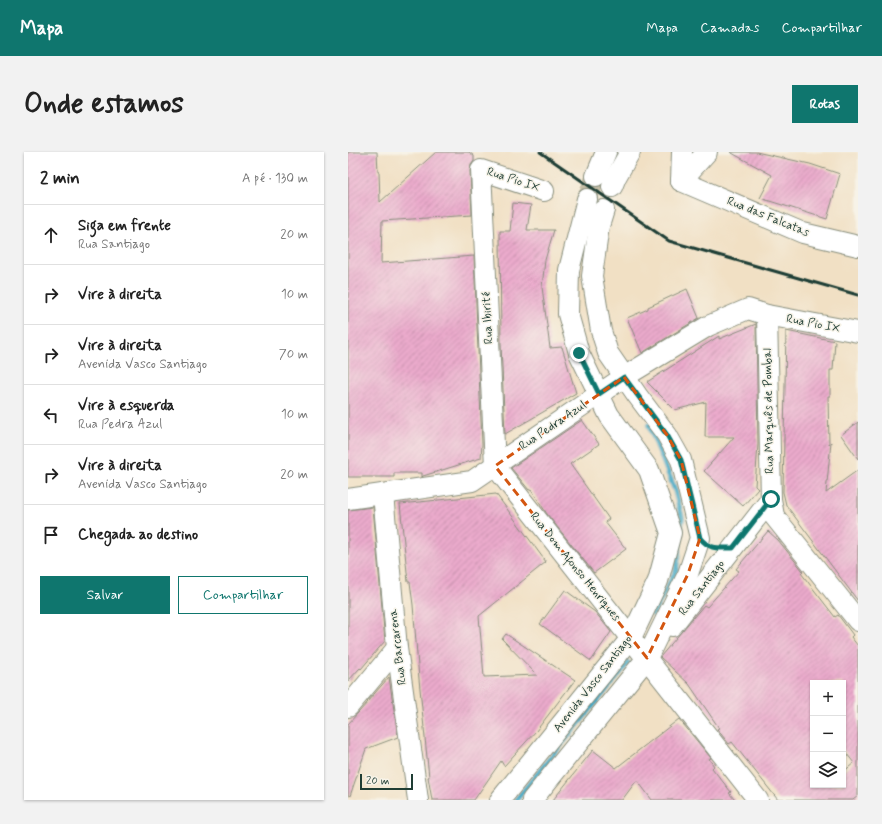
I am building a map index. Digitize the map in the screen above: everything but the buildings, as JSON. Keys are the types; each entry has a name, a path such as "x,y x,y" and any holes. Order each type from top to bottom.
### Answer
{"street":[{"path":"596,176 606,152"},
{"path":"612,187 630,152"},
{"path":"681,181 682,152"},
{"path":"681,181 707,152"},
{"name":"Rua Pio IX","path":"481,170 544,190"},
{"name":"Rua Ibirité","path":"481,170 494,466"},
{"name":"Rua das Falcatas","path":"681,181 803,233 858,246"},
{"name":"Avenida Vasco Santiago","path":"500,800 631,638 658,581 671,533 649,470 609,415 579,353 568,314 569,270 588,199"},
{"path":"604,210 599,226 592,276 601,331 608,353 667,435 681,460 700,538 706,545 717,548 733,548"},
{"name":"Rua Pedra Azul","path":"348,499 472,481 624,377 708,326 748,309 768,315"},
{"name":"Rua Pio IX","path":"768,315 858,332"},
{"name":"Rua Marquês de Pombal","path":"768,315 771,499 774,516 858,621"},
{"name":"Rua Dom Afonso Henriques","path":"494,466 758,800"},
{"name":"Rua Barcarena","path":"383,494 397,648 418,800"},
{"name":"Rua Santiago","path":"647,658 771,499"},
{"name":"Avenida Vasco Santiago","path":"532,800 647,658 688,574 700,538"},
{"path":"348,707 397,648"}],"highlighted area":[{"path":"624,377 667,435 681,460 700,538 688,574 647,658 631,638 495,466"}],"waterway":[{"path":"649,425 675,490 682,518 676,571 653,614"},
{"path":"516,800 628,663"}],"tunnel":[{"path":"587,199 596,176"}],"railway":[{"path":"540,152 669,241 858,295"}],"route":[{"path":"579,353 599,394 624,377 667,435 681,460 700,538 706,545 717,548 733,548 771,499"}]}
